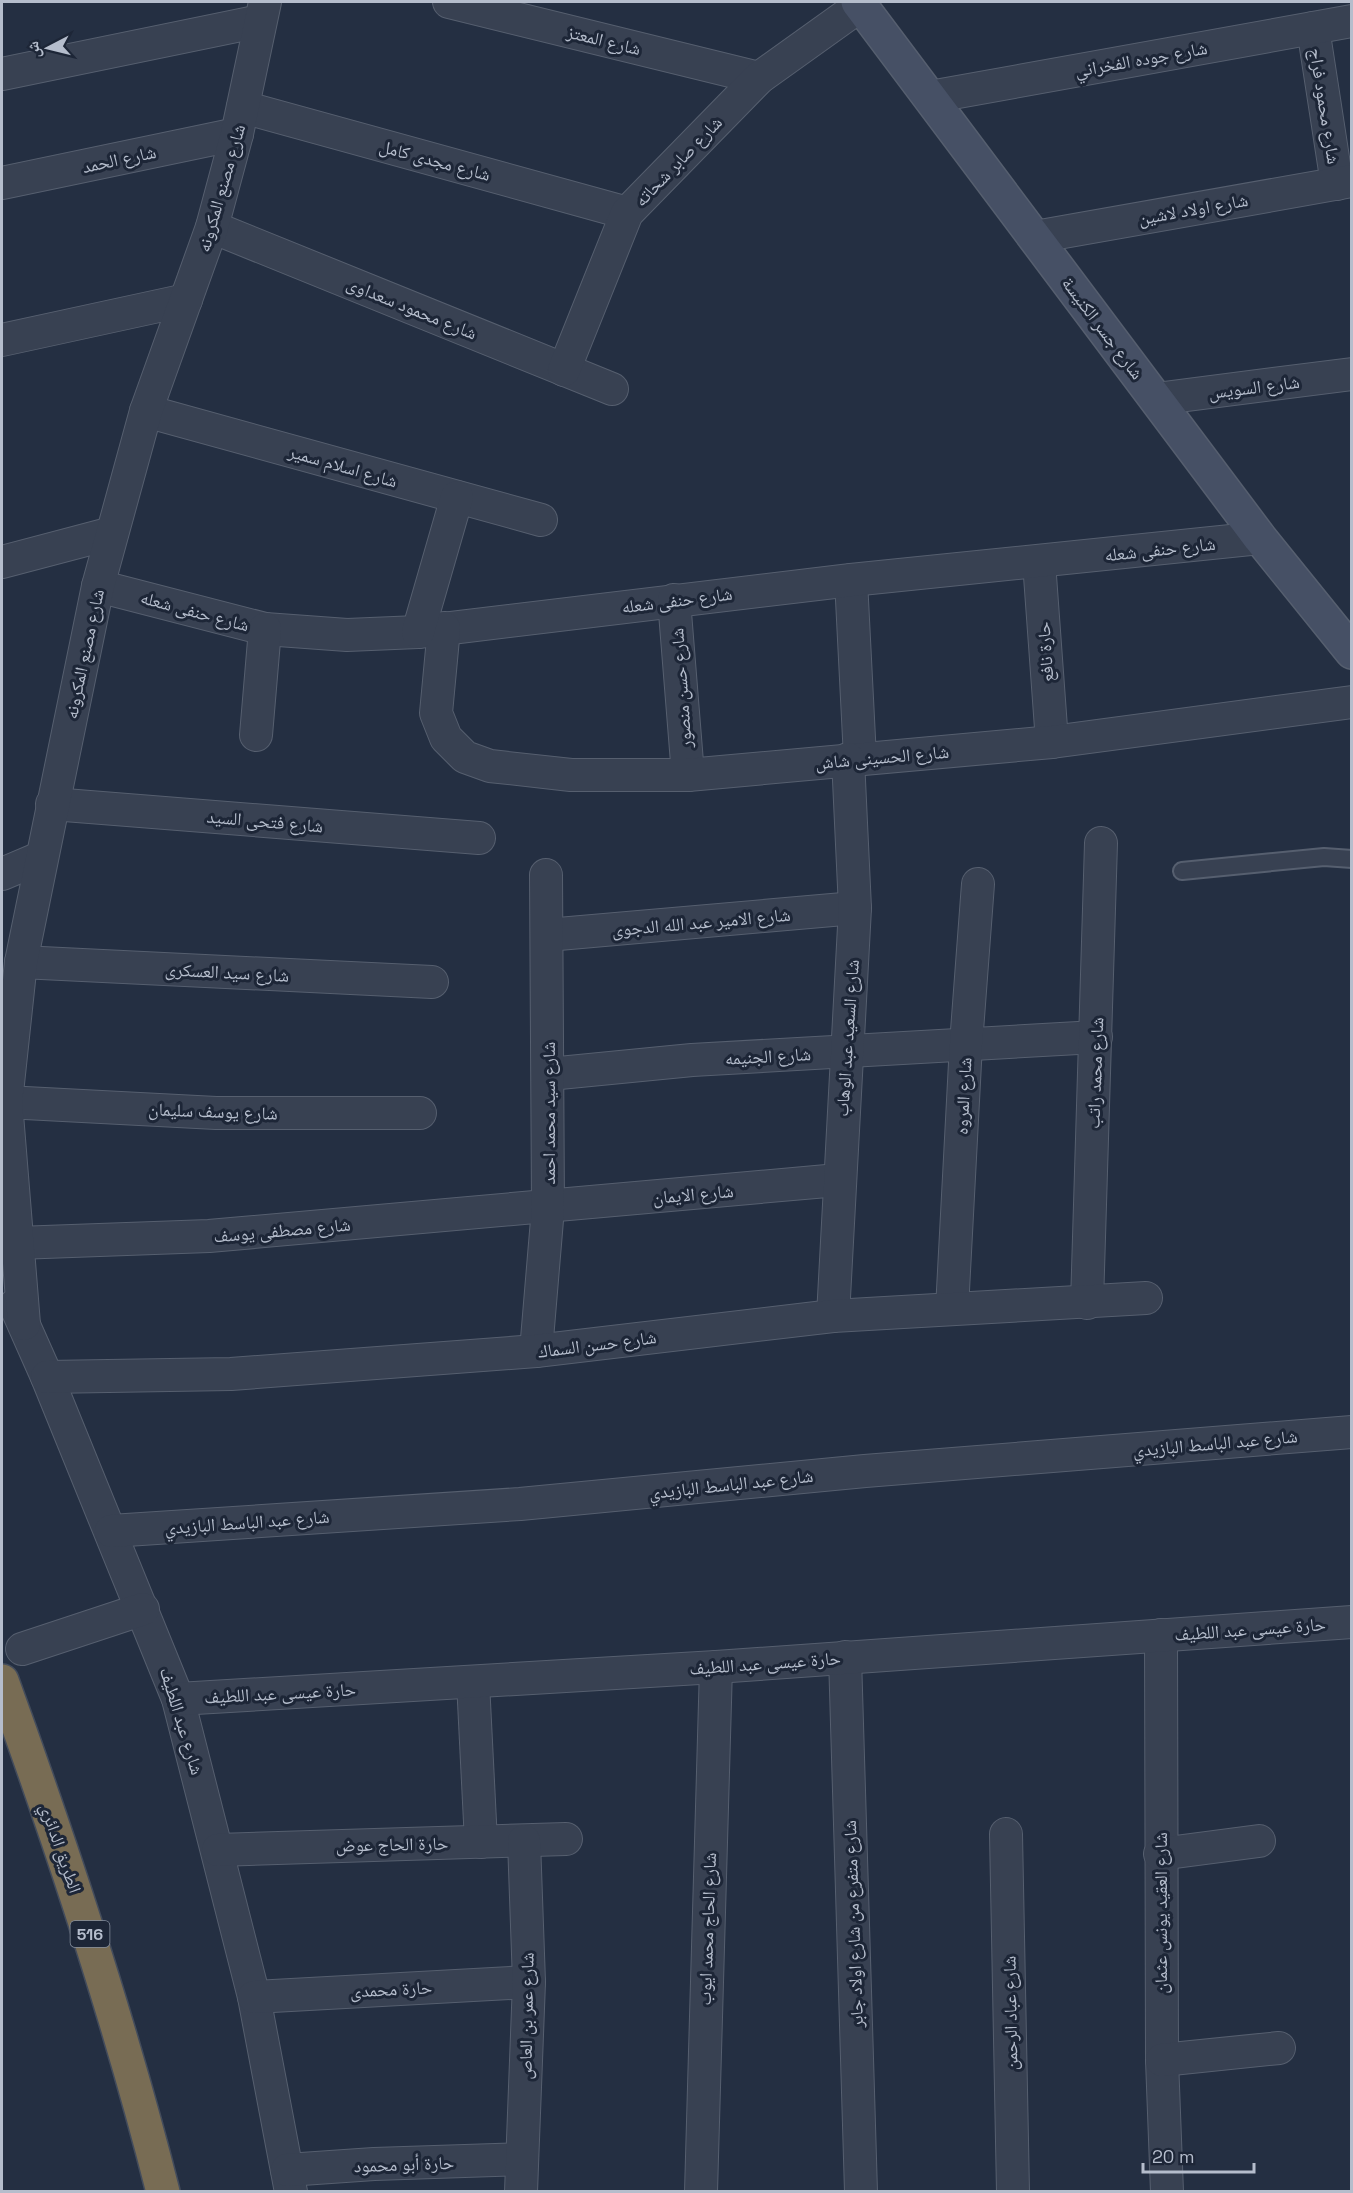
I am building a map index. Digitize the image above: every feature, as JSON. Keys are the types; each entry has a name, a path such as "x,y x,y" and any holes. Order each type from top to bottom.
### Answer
{"highway":[{"name":"الطريق الدائري","path":"2,1681 51,1814 101,1966 163,2192"}],"main road":[{"name":"شارع جسر الكنيسة","path":"860,3 1260,538 1352,652"}],"street":[{"name":"شارع المعتز","path":"449,2 759,78"},
{"name":"شارع صابر شحاته","path":"564,370 627,213 759,78 860,3"},
{"path":"2,74 263,11"},
{"name":"شارع مصنع المكرونه","path":"24,1324 6,1102 21,962 40,858 98,586 146,411 212,227 240,120 263,11"},
{"name":"شارع جوده الفخراني","path":"930,97 1352,21"},
{"name":"شارع محمود فراج","path":"1313,28 1344,182"},
{"name":"شارع الحمد","path":"2,183 240,120"},
{"name":"شارع مجدى كامل","path":"240,120 627,213"},
{"name":"شارع اولاد لاشين","path":"1035,237 1344,182"},
{"name":"شارع محمود سعداوى","path":"212,227 612,389"},
{"path":"2,340 186,300"},
{"name":"شارع السويس","path":"1156,399 1352,374"},
{"name":"شارع اسلام سمير","path":"146,411 541,520"},
{"path":"431,630 457,498"},
{"path":"2,562 112,533"},
{"name":"شارع حنفى شعله","path":"98,586 265,629 347,635 431,630 851,580 1260,538"},
{"name":"حارة نافع","path":"1039,562 1052,742"},
{"name":"شارع السعيد عبد الوهاب","path":"833,1316 838,1180 855,908 851,580"},
{"name":"شارع حسن منصور","path":"674,600 688,775"},
{"path":"256,735 265,629"},
{"name":"شارع الحسينى شاش","path":"431,630 436,713 446,738 465,757 490,766 571,775 688,775 854,758 1052,742 1352,702"},
{"name":"شارع فتحى السيد","path":"52,804 479,838"},
{"name":"شارع محمد راتب","path":"1087,1303 1101,843"},
{"path":"2,874 40,858"},
{"name":"شارع سيد محمد احمد","path":"536,1351 548,1208 549,1074 546,875"},
{"name":"شارع المروه","path":"952,1309 966,1044 978,884"},
{"name":"شارع الامير عبد الله الدجوى","path":"547,935 855,908"},
{"name":"شارع سيد العسكرى","path":"21,962 432,982"},
{"name":"شارع الجنيمه","path":"549,1074 692,1060 1096,1037"},
{"name":"شارع يوسف سليمان","path":"6,1102 216,1113 420,1113"},
{"name":"شارع الايمان","path":"548,1208 838,1180"},
{"name":"شارع مصطفى يوسف","path":"17,1243 209,1236 548,1208"},
{"name":"شارع عبد اللطيف","path":"2,1274 111,1531 178,1699 254,1997 289,2181"},
{"name":"شارع حسن السماك","path":"47,1377 231,1374 536,1351 833,1316 1146,1298"},
{"name":"شارع عبد الباسط البازيدي","path":"111,1531 520,1504 865,1471 1352,1432"},
{"path":"22,1649 143,1609"},
{"name":"حارة عيسى عبد اللطيف","path":"178,1699 716,1667 1352,1622"},
{"name":"شارع العقيد يونس عثمان","path":"1161,1635 1162,2060 1167,2192"},
{"name":"شارع متفرع من شارع اولاد جابر","path":"846,1657 861,2192"},
{"name":"شارع الحاج محمد ايوب","path":"701,2192 716,1667"},
{"path":"473,1682 481,1842"},
{"name":"شارع عباد الرحمن","path":"1006,1834 1013,2192"},
{"name":"حارة الحاج عوض","path":"218,1850 566,1839"},
{"name":"شارع عمر بن العاص","path":"521,2192 529,1982 524,1840"},
{"path":"1160,1854 1259,1841"},
{"name":"حارة محمدى","path":"254,1997 529,1982"},
{"path":"1162,2060 1279,2048"},
{"name":"حارة أبو محمود","path":"289,2181 320,2180 522,2159"}],"lane":[{"path":"1182,871 1324,856 1352,859"}]}
